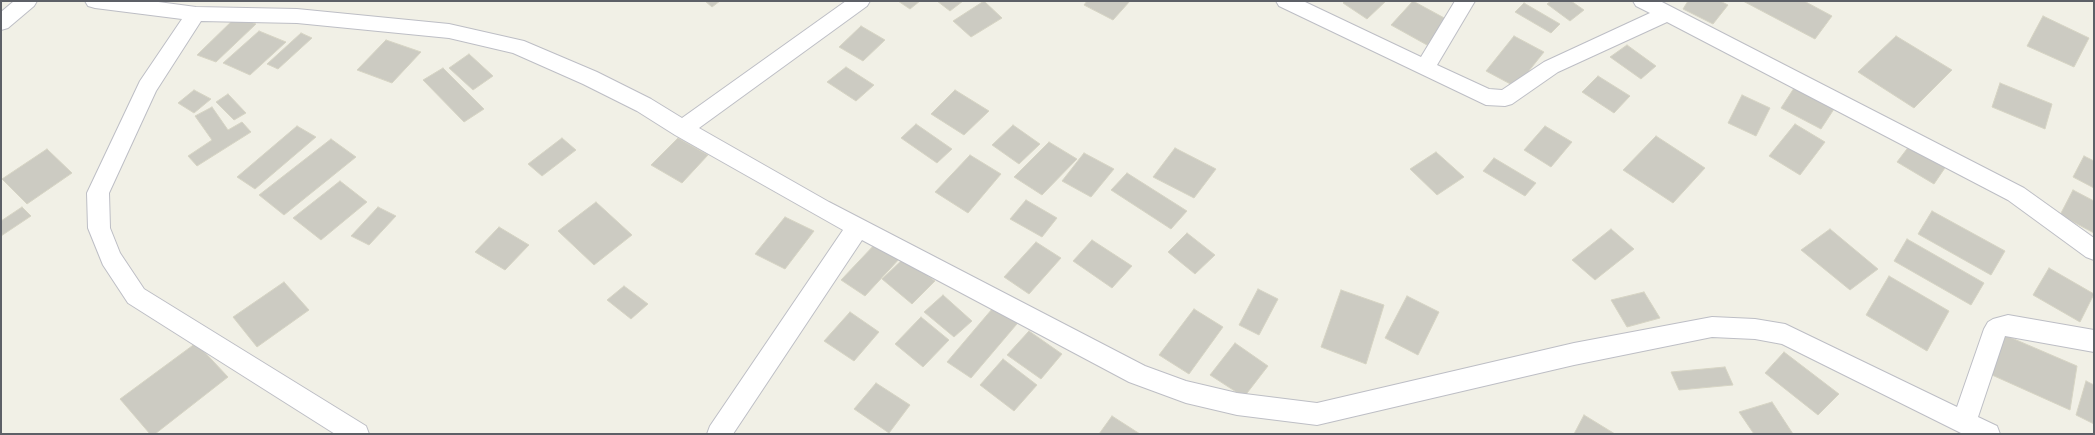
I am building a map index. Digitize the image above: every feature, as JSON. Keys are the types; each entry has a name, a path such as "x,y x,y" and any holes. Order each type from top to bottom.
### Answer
{"street":[{"path":"1,23 27,1"},
{"path":"95,1 196,14 266,15 341,20 449,31 517,46 597,81 644,105 682,129 858,227 1136,374 1186,392 1237,404 1317,414 1574,354 1712,327 1755,329 1785,334 1988,434"},
{"path":"682,129 860,1"},
{"path":"1286,1 1486,97 1505,98 1514,94 1551,67 1668,13"},
{"path":"1424,68 1465,1"},
{"path":"1643,1 2016,194 2094,250"},
{"path":"196,14 147,87 98,193 99,228 112,258 136,296 357,434"},
{"path":"719,434 858,227"},
{"path":"1964,422 1996,329 2001,326 2008,325 2094,342"}],"building":[{"path":"705,1 720,1 712,7"},
{"path":"898,1 920,1 910,9"},
{"path":"937,1 963,1 950,11"},
{"path":"984,1 1002,18 971,37 953,21"},
{"path":"1087,1 1130,1 1113,20 1084,5"},
{"path":"1345,1 1386,1 1367,19 1343,3"},
{"path":"1413,1 1448,20 1427,45 1391,25"},
{"path":"1551,1 1571,1 1584,10 1570,21 1547,4"},
{"path":"1688,1 1720,1 1728,5 1713,24 1683,9"},
{"path":"1743,1 1804,1 1832,16 1815,39"},
{"path":"1524,3 1560,24 1551,33 1515,12"},
{"path":"2043,16 2089,38 2074,67 2027,46"},
{"path":"236,17 256,24 216,62 197,55"},
{"path":"861,26 885,40 863,61 839,47"},
{"path":"259,31 286,42 250,75 223,63"},
{"path":"301,33 312,38 278,69 267,64"},
{"path":"1514,36 1544,52 1516,87 1486,71"},
{"path":"1896,36 1952,70 1914,108 1858,72"},
{"path":"386,40 421,52 392,83 357,70"},
{"path":"1627,45 1656,66 1641,79 1610,57"},
{"path":"469,54 493,76 473,90 449,68"},
{"path":"846,67 874,85 856,101 827,82"},
{"path":"443,68 484,109 464,122 423,80"},
{"path":"1598,76 1630,96 1614,113 1582,92"},
{"path":"2000,83 2052,104 2045,129 1992,107"},
{"path":"1796,85 1836,106 1821,129 1781,108"},
{"path":"194,90 211,99 194,113 178,103"},
{"path":"955,90 989,111 964,135 931,114"},
{"path":"228,94 246,113 234,120 216,102"},
{"path":"1742,95 1770,108 1756,136 1728,123"},
{"path":"212,107 228,130 242,122 251,132 197,166 188,156 212,140 195,116"},
{"path":"916,124 952,149 937,163 901,138"},
{"path":"1795,124 1825,142 1800,175 1769,156"},
{"path":"1013,125 1040,144 1019,164 992,145"},
{"path":"297,126 316,137 255,189 237,177"},
{"path":"1545,126 1572,142 1551,167 1524,150"},
{"path":"1656,136 1705,168 1673,203 1623,170"},
{"path":"562,138 576,150 542,176 528,164"},
{"path":"678,138 708,155 682,183 651,165"},
{"path":"331,139 356,157 284,215 259,195"},
{"path":"1913,141 1949,162 1934,184 1897,162"},
{"path":"1049,142 1077,159 1042,195 1014,177"},
{"path":"1175,148 1216,169 1194,198 1153,177"},
{"path":"47,149 72,173 27,204 2,179"},
{"path":"1436,152 1464,177 1437,195 1410,169"},
{"path":"1084,153 1114,169 1091,197 1062,181"},
{"path":"970,155 1001,174 968,213 935,192"},
{"path":"2084,156 2094,161 2094,188 2073,177"},
{"path":"1494,158 1536,183 1525,196 1483,171"},
{"path":"1127,173 1187,211 1171,229 1111,190"},
{"path":"340,181 367,202 321,240 293,218"},
{"path":"2073,190 2094,201 2094,233 2060,215"},
{"path":"1026,200 1057,218 1042,237 1010,219"},
{"path":"596,202 632,235 594,265 558,231"},
{"path":"22,207 31,216 1,236 1,221"},
{"path":"378,207 396,216 369,245 351,236"},
{"path":"1932,211 2005,251 1991,275 1918,234"},
{"path":"785,217 814,231 785,269 755,254"},
{"path":"499,227 529,245 505,270 475,252"},
{"path":"1611,229 1634,249 1595,280 1572,260"},
{"path":"1830,229 1878,269 1850,290 1801,250"},
{"path":"1187,233 1215,255 1195,274 1168,252"},
{"path":"1907,239 1984,283 1971,305 1894,261"},
{"path":"1092,240 1132,266 1112,288 1073,261"},
{"path":"877,242 901,257 865,296 841,280"},
{"path":"1036,242 1061,258 1029,294 1004,277"},
{"path":"904,258 935,281 912,304 882,279"},
{"path":"2049,268 2094,294 2080,322 2033,295"},
{"path":"1889,276 1949,311 1927,351 1866,315"},
{"path":"284,282 309,310 257,347 233,317"},
{"path":"624,286 648,304 631,319 607,300"},
{"path":"1258,289 1278,299 1259,335 1239,325"},
{"path":"1341,290 1384,305 1366,364 1321,347"},
{"path":"1644,292 1660,318 1627,327 1611,300"},
{"path":"943,295 972,321 954,337 924,312"},
{"path":"1407,296 1439,312 1418,355 1385,338"},
{"path":"998,302 1022,318 971,378 947,362"},
{"path":"1194,309 1223,327 1189,374 1159,355"},
{"path":"850,312 879,332 854,361 824,341"},
{"path":"921,317 949,340 923,367 895,344"},
{"path":"1029,331 1062,354 1041,379 1007,355"},
{"path":"2000,333 2077,366 2070,410 1992,375"},
{"path":"196,343 228,377 155,434 150,434 120,399"},
{"path":"1235,343 1268,366 1244,397 1210,375"},
{"path":"1784,352 1839,394 1818,415 1765,373"},
{"path":"1003,359 1037,385 1014,411 980,385"},
{"path":"1725,367 1733,385 1679,390 1671,372"},
{"path":"2086,381 2094,385 2094,424 2076,415"},
{"path":"876,383 910,405 889,433 854,409"},
{"path":"1772,402 1793,434 1754,434 1739,412"},
{"path":"1584,415 1615,434 1574,434"},
{"path":"1112,416 1140,434 1099,434"}]}
